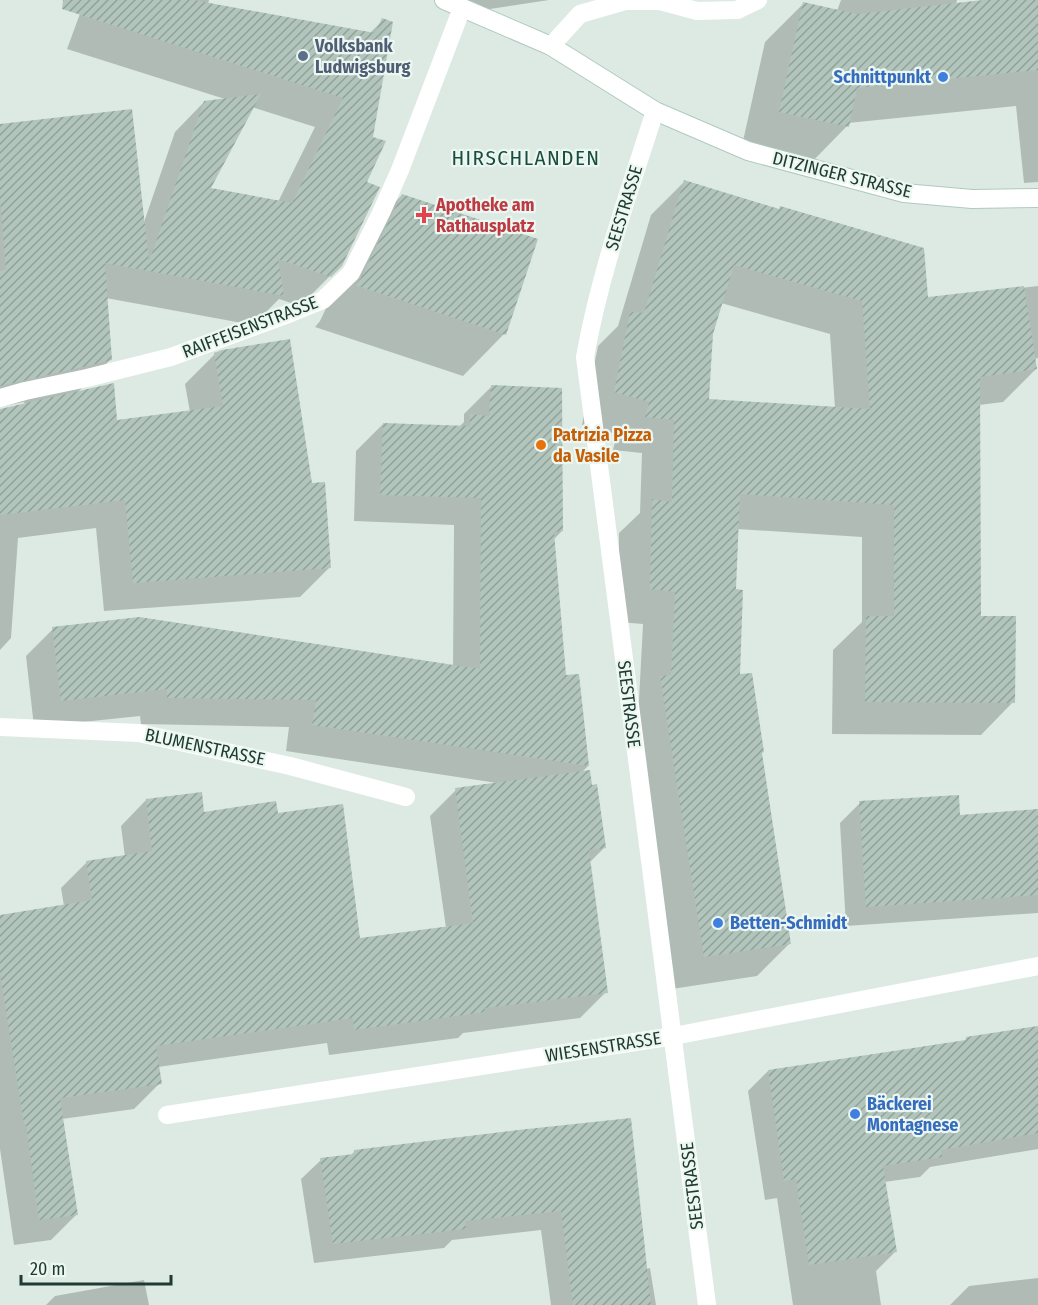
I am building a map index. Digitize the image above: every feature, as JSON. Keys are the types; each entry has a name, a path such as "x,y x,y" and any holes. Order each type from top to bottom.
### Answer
{"street":[{"name":"DITZINGER STRASSE","path":"444,0 550,46 655,111 748,151 904,193 972,200 1038,198"},
{"path":"550,46 580,14 625,1 660,1 697,11 737,10 758,0"},
{"name":"RAIFFEISENSTRASSE","path":"0,398 171,357 322,300 351,273 381,213 400,170 462,8"},
{"name":"SEESTRASSE","path":"655,111 613,243 592,317 585,357 707,1305"},
{"name":"BLUMENSTRASSE","path":"0,727 139,733 290,766 406,796"},
{"name":"WIESENSTRASSE","path":"167,1115 674,1036 1038,966"}],"building":[{"path":"63,0 193,0 375,33 382,18 393,22 373,137 386,141 367,182 380,187 342,266 331,277 278,259 284,296 105,263 112,360 0,386 0,271 6,270 0,198 0,124 132,109 149,262 204,101 261,94 211,188 292,203 343,98 62,9"},
{"path":"983,0 1038,0 1038,70 857,88 849,127 779,112 803,2 857,14"},
{"path":"684,180 779,209 780,206 924,248 928,297 1024,286 1037,369 980,377 981,616 1016,616 1015,703 865,702 866,616 894,616 894,505 740,494 736,589 743,590 740,674 752,673 791,944 704,957 660,676 671,675 675,592 650,589 652,499 672,502 674,420 645,417 649,402 614,392 630,312 644,313","holes":["734,265 862,301 870,409 709,399 713,334"]},
{"path":"402,194 538,239 506,335 355,285 361,278"},
{"path":"290,339 312,483 325,482 331,568 133,583 125,500 0,515 0,409 114,383 117,420 223,406 214,353"},
{"path":"491,385 562,388 563,531 554,532 566,675 579,674 589,766 312,725 316,700 167,698 167,689 61,701 52,627 139,617 480,669 481,498 380,495 383,423 470,426 470,414 489,416"},
{"path":"590,770 592,785 597,784 606,848 589,850 608,993 485,1008 485,1012 354,1030 353,1018 156,1046 162,1084 60,1098 78,1215 39,1220 26,1124 24,1124 0,973 0,915 92,900 86,861 152,851 146,799 202,792 204,812 276,801 278,813 343,804 360,938 473,923 455,788"},
{"path":"959,795 960,815 1038,809 1038,895 866,907 859,801"},
{"path":"1038,1026 1038,1133 941,1150 942,1157 883,1166 897,1252 809,1265 796,1179 784,1181 768,1070 966,1040 966,1037"},
{"path":"631,1118 651,1305 573,1305 561,1211 465,1221 466,1229 333,1244 320,1158 354,1154 354,1150"}],"place":[{"name":"Volksbank Ludwigsburg","path":"303,56"},
{"name":"Schnittpunkt","path":"943,77"},
{"name":"Apotheke am Rathausplatz","path":"424,215"},
{"name":"Patrizia Pizza da Vasile","path":"541,445"},
{"name":"Betten-Schmidt","path":"718,923"},
{"name":"Bäckerei Montagnese","path":"855,1114"}],"district":[{"name":"HIRSCHLANDEN","path":"526,158"}]}
